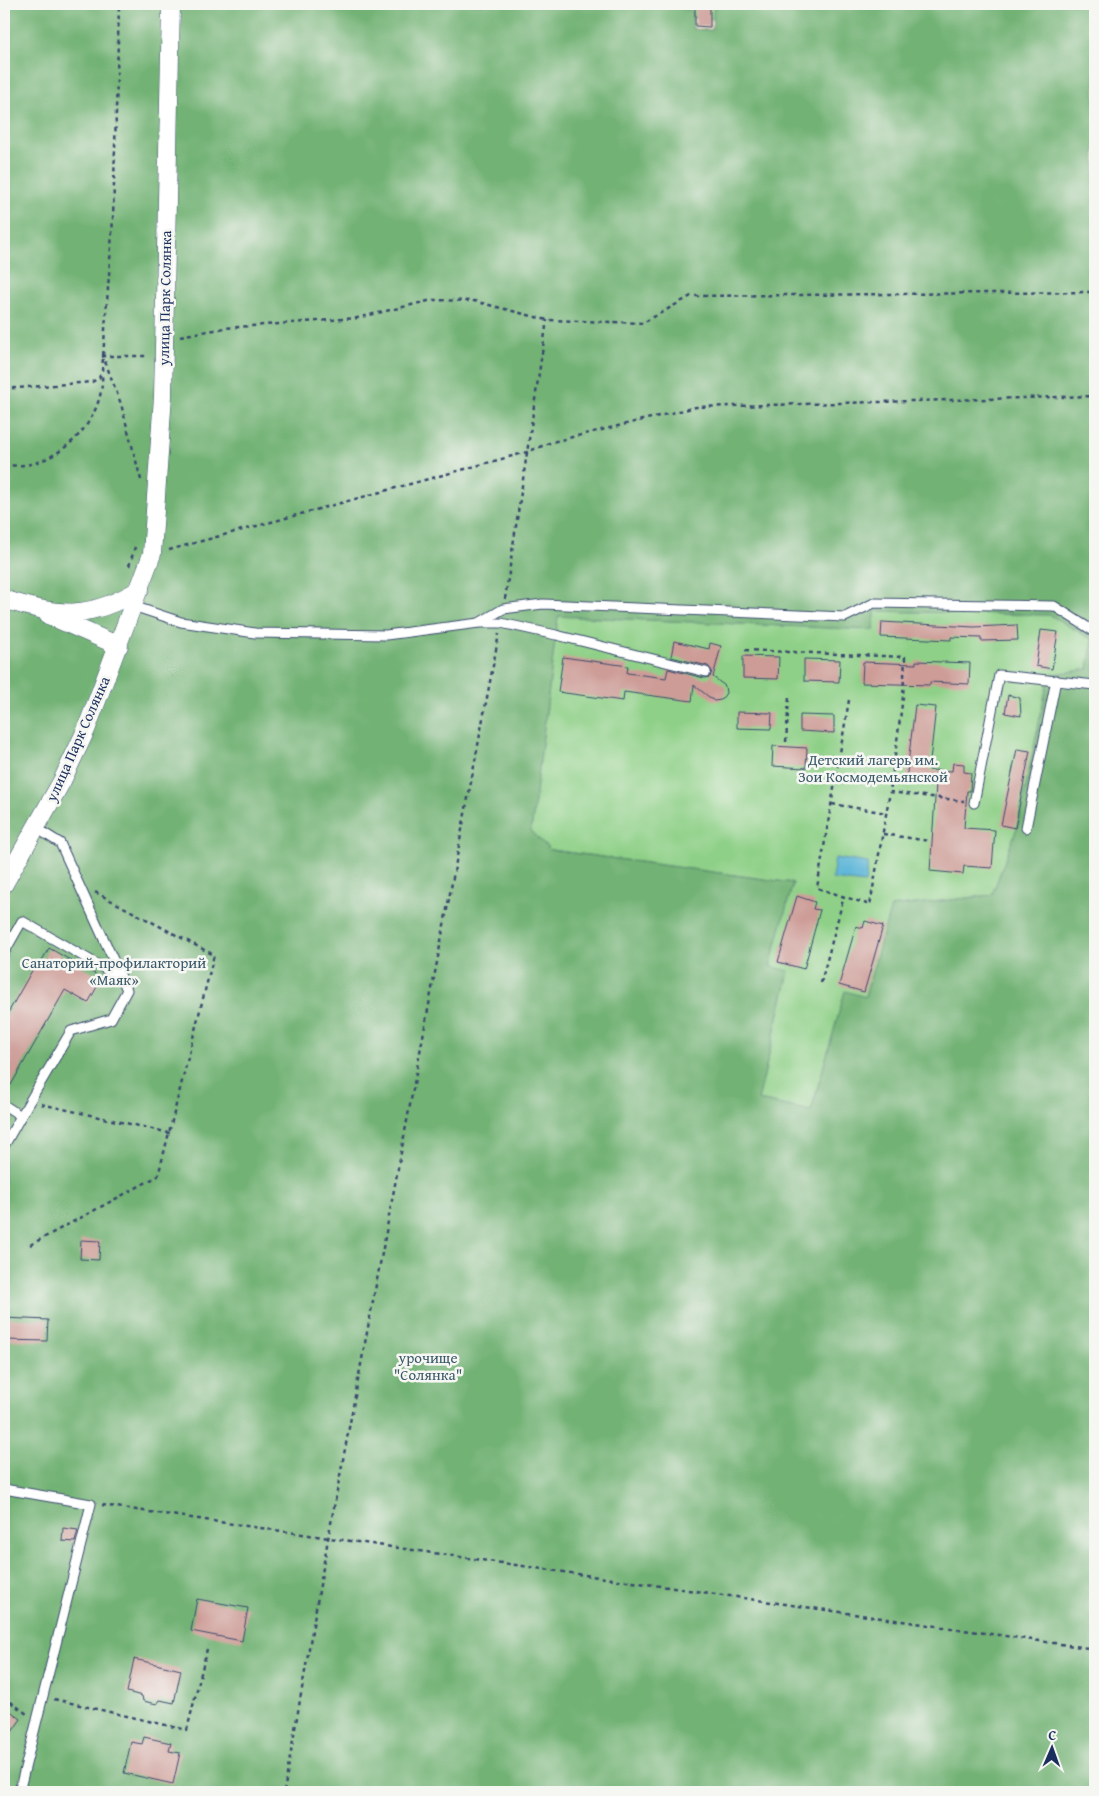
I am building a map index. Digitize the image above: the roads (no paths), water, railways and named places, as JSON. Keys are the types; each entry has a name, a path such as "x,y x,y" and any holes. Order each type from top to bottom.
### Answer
{"street":[{"name":"улица Парк Солянка","path":"4,884 62,781 86,730 152,554 164,348 171,4"},
{"path":"36,610 66,612 91,610 137,598"},
{"path":"4,600 36,610 118,646"}],"lane":[{"path":"137,598 181,622 255,633 386,636 479,623 501,623 706,672"},
{"path":"479,623 503,609 543,604 845,617 874,603 1054,606 1095,632"},
{"path":"974,803 999,675 1095,683"},
{"path":"1026,828 1056,680"},
{"path":"4,1146 71,1031 111,1019 127,990 60,843 36,828"},
{"path":"4,953 22,921 121,978"},
{"path":"4,1106 21,1116"},
{"path":"4,1489 91,1504 19,1792"}],"water":[{"path":"835,858 868,863 865,883 832,879"}],"park label":[{"name":"Детский лагерь им. Зои Космодемьянской","path":"873,768"},
{"name":"Санаторий-профилакторий «Маяк»","path":"114,972"},
{"name":"урочище \"Солянка\"","path":"428,1366"}]}
